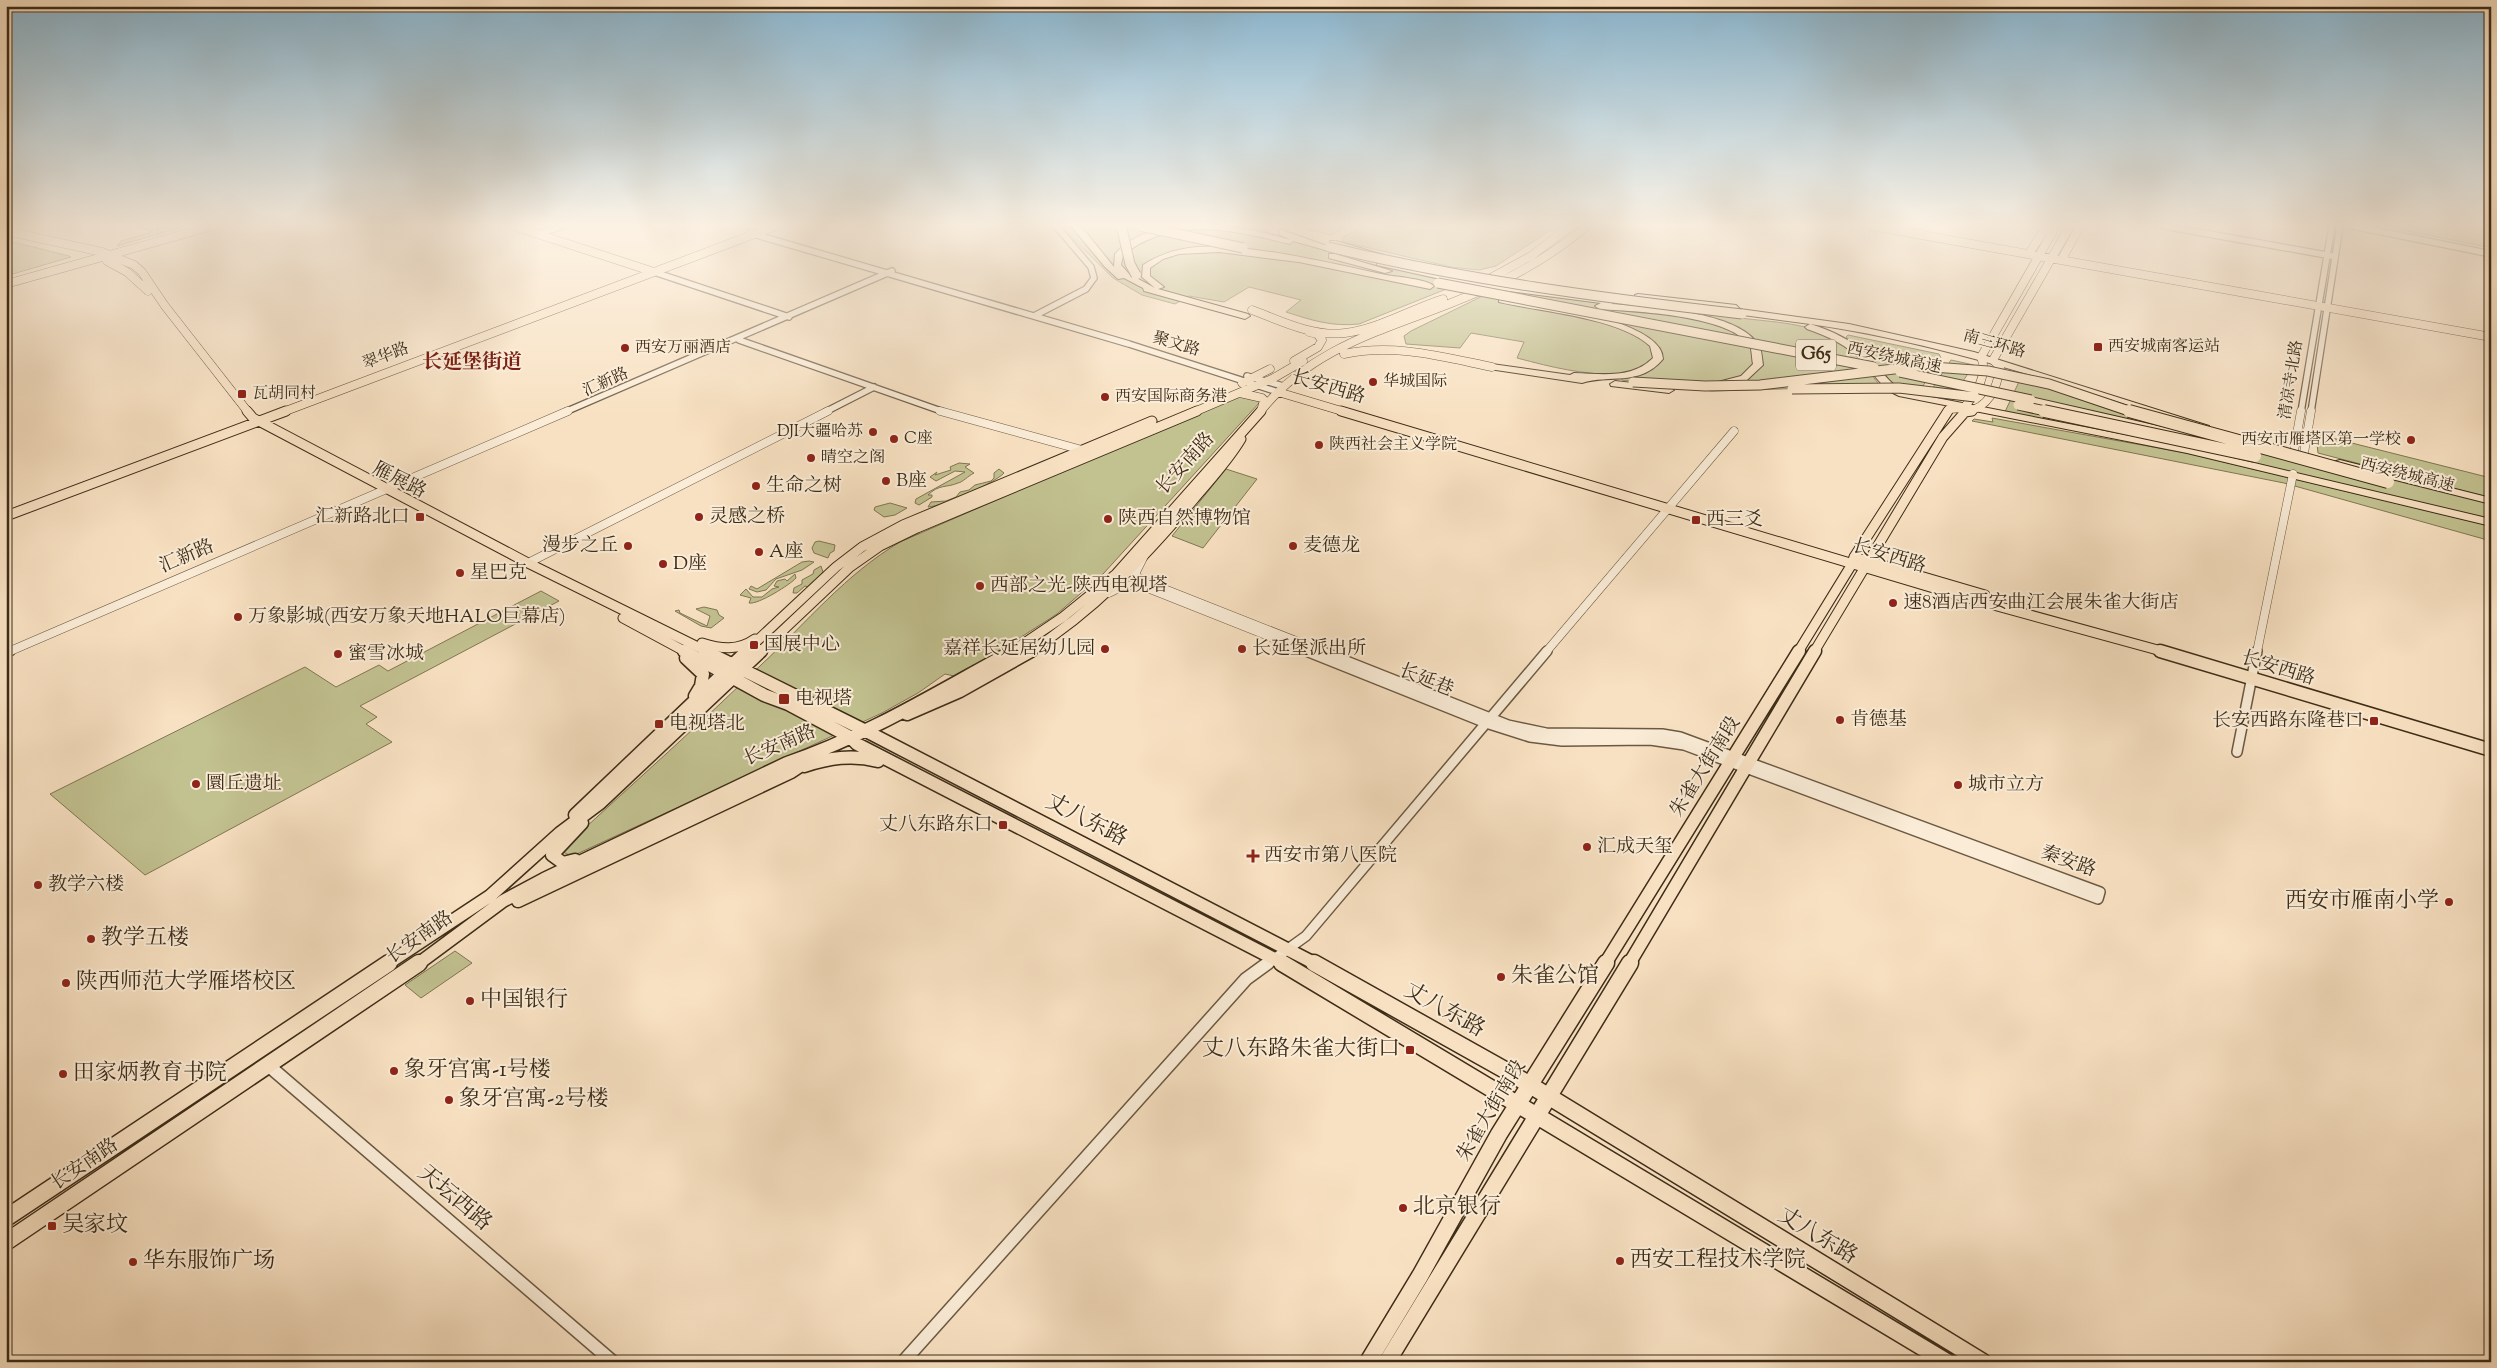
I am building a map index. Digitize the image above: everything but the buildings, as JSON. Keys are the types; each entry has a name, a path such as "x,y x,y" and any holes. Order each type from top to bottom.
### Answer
{"highway":[{"path":"1150,290 1248,313"},
{"path":"1151,290 1155,292"},
{"path":"1164,290 1248,313"},
{"name":"西安绕城高速","path":"1450,290 1796,355 2008,399 2491,513"},
{"name":"西安绕城高速","path":"1475,290 1821,356 2032,400 2491,507"},
{"path":"1479,290 1575,304 1691,316 1735,330 1755,345 1759,359 1753,372 1736,381 1706,387 1682,389 1615,384"},
{"name":"南三环路","path":"1538,290 1785,320 1990,361 2017,372"},
{"name":"南三环路","path":"1557,290 1700,306 1828,324 1990,361 2150,410 2299,452 2491,501"},
{"path":"1564,290 1811,328"},
{"path":"1591,290 1740,309 1828,324"},
{"path":"1502,300 1601,322 1646,338 1658,349 1658,360 1630,379"},
{"name":"南三环路","path":"1785,320 1838,338 1867,360 1884,384 1894,391 1978,411 2188,450 2491,523"},
{"path":"1494,364 1574,376 1705,386 1760,385 1919,366 1988,371 2049,384 2151,418 2388,482"},
{"path":"1494,364 1615,384 1669,390 1711,392 1855,387 1923,390 2003,402 2255,456"}],"main road":[{"name":"雁展路","path":"146,290 252,421 733,672"},
{"name":"雁展路","path":"154,290 252,421"},
{"name":"翠华路","path":"6,512 602,290"},
{"name":"长安南路","path":"6,1242 446,945 503,901 594,854 787,763 825,750 872,728 914,703 1003,657 1081,603 1116,574 1226,448 1245,433 1281,384 1323,350 1465,290"},
{"name":"长安南路","path":"6,1218 490,896 559,834 600,803 733,672 850,567 885,543 1169,422 1226,397 1256,381 1281,384 1332,352 1456,300 1474,290"},
{"name":"朱雀大街南段","path":"1387,1362 1471,1227 1536,1116 1550,1097 1748,765 1860,562 1949,409 1964,408 1979,385 2021,290"},
{"name":"朱雀大街南段","path":"1368,1362 1420,1276 1499,1134 1733,760 1860,562 1943,437 1965,412 1978,411 1990,398 1995,389 1990,361 2035,290"},
{"path":"2239,290 2491,336"},
{"path":"1248,313 1314,331 1355,332 1419,306 1447,298"},
{"path":"1456,300 1438,312 1383,337 1382,341 1387,345 1494,364"},
{"path":"1248,313 1317,334 1322,340 1318,347 1285,366 1281,384 1298,381 1341,355 1356,350 1377,348 1494,364"},
{"path":"669,639 716,648 731,648 749,644 775,624 845,559 873,540 903,525 1138,426 1256,381 1270,369"},
{"name":"长安西路","path":"1281,384 1671,506 2491,745"},
{"path":"1226,397 1242,393 1260,396 1264,400 1261,412"},
{"name":"翠华路","path":"6,516 252,421"},
{"path":"1138,426 1169,422"},
{"path":"872,728 955,694 1013,662 1060,631 1104,595 1145,555 1232,453 1245,433"},
{"name":"雁展路","path":"387,491 528,563 669,639"},
{"path":"559,834 589,800 686,710 733,672 775,624"},
{"path":"669,639 703,674 700,689 686,710"},
{"name":"丈八东路","path":"733,672 872,728 1287,948 1530,1085 1983,1362"},
{"name":"丈八东路","path":"733,672 764,695 788,704 850,737 857,744 1275,959 1948,1362"},
{"name":"长安西路","path":"2254,677 2491,750"},
{"path":"791,772 825,750"},
{"path":"446,945 515,902 791,772 824,760 856,756 912,772"},
{"path":"594,854 562,863 552,856 600,803"}],"street":[{"path":"714,290 792,316"},
{"name":"汇新路","path":"387,491 853,290"},
{"name":"聚文路","path":"950,290 1256,381 1281,384"},
{"path":"1036,315 1084,290"},
{"name":"清凉寺北路","path":"2299,452 2325,290"},
{"name":"清凉寺北路","path":"2299,452 2327,290"},
{"name":"汇新路","path":"6,653 792,316"},
{"path":"739,340 950,414 1082,450"},
{"path":"528,563 874,388"},
{"path":"903,1362 1246,979 1306,936 1734,431"},
{"path":"2237,752 2254,677 2293,474"},
{"name":"长延巷","path":"1145,555 1136,572 1137,578 1488,721 1512,733 1545,740 1669,741 1748,765"},
{"name":"长延巷","path":"1104,595 1125,584 1145,587 1488,721"},
{"name":"秦安路","path":"1748,765 2100,892 2098,898 1748,765"},
{"name":"天坛西路","path":"269,1066 613,1362"}],"shaded area":[{"path":"1133,290 1244,290 1224,302 1189,296 1175,304 1142,295"},
{"path":"1260,290 1444,290 1359,324 1349,325 1331,324 1286,312 1301,300"},
{"path":"1495,290 1710,314 1778,322 1817,330 1829,335 1852,350 1880,386 1712,391 1622,380 1620,375 1580,372 1544,365 1517,358 1524,342 1471,333 1460,348 1406,344 1404,336"},
{"path":"1848,335 1939,354 1941,358 1917,395 1885,381 1869,358 1846,337"},
{"path":"1951,360 1974,365 1950,400 1928,395"},
{"path":"2023,373 2146,411 2491,503 2491,521 2221,455 2004,414"},
{"path":"1238,395 1260,399 1260,402 1103,574 1057,614 976,666 973,665 954,676 945,674 918,693 882,713 579,853 571,856 563,852 574,838 738,687 844,584 880,555 900,542"},
{"path":"1992,418 2186,453 2491,526 2491,541 2284,483 1972,421 1974,419 1993,422"},
{"path":"2316,434 2491,478 2491,498 2318,453"},
{"path":"959,463 970,464 965,467 974,473 960,482 936,489 928,495 932,495 932,497 919,505 915,503 916,499 965,472 955,471 936,481 930,477 937,472 935,475 951,470 950,467"},
{"path":"999,469 1004,473 980,488 935,506 928,507 931,502 946,501 975,485 991,481 994,478 994,473"},
{"path":"1226,469 1257,479 1203,548 1172,536"},
{"path":"890,503 907,508 895,515 884,517 874,510 875,507"},
{"path":"819,541 835,545 834,551 830,553 828,558 814,553 812,548 815,542"},
{"path":"802,562 814,562 802,570 776,579 766,590 757,592 749,589 751,586 757,589"},
{"path":"821,566 823,572 808,587 805,586 797,593 793,593 794,588 802,584 802,580 813,574 814,570"},
{"path":"795,574 796,578 793,581 774,594 759,601 749,603 751,598 740,595 746,589 753,597 762,597 772,589 779,587 774,586 777,581 785,579 787,581"},
{"path":"541,591 559,601 360,706 377,717 366,724 392,742 145,875 50,794 305,667 336,687 379,665 388,671"},
{"path":"704,607 717,610 719,615 724,618 711,628 701,626 675,611 679,610 680,613 707,626 710,616 696,609"},
{"path":"455,951 472,963 421,998 405,985"}],"place":[{"name":"西安城南客运站","path":"2098,347"},
{"name":"西安万丽酒店","path":"625,348"},
{"name":"华城国际","path":"1373,382"},
{"name":"瓦胡同村","path":"242,394"},
{"name":"西安国际商务港","path":"1105,397"},
{"name":"DJI大疆哈苏","path":"873,432"},
{"name":"C座","path":"894,439"},
{"name":"西安市雁塔区第一学校","path":"2411,440"},
{"name":"陕西社会主义学院","path":"1319,445"},
{"name":"晴空之阁","path":"811,458"},
{"name":"B座","path":"886,481"},
{"name":"生命之树","path":"756,486"},
{"name":"汇新路北口","path":"420,517"},
{"name":"灵感之桥","path":"699,517"},
{"name":"陕西自然博物馆","path":"1108,519"},
{"name":"西三爻","path":"1696,520"},
{"name":"漫步之丘","path":"628,546"},
{"name":"麦德龙","path":"1293,546"},
{"name":"A座","path":"759,552"},
{"name":"D座","path":"663,564"},
{"name":"星巴克","path":"460,573"},
{"name":"西部之光-陕西电视塔","path":"980,586"},
{"name":"速8酒店西安曲江会展朱雀大街店","path":"1893,603"},
{"name":"万象影城(西安万象天地HALO巨幕店)","path":"238,617"},
{"name":"国展中心","path":"754,645"},
{"name":"嘉祥长延居幼儿园","path":"1105,649"},
{"name":"长延堡派出所","path":"1242,649"},
{"name":"蜜雪冰城","path":"338,654"},
{"name":"电视塔","path":"784,699"},
{"name":"肯德基","path":"1840,720"},
{"name":"长安西路东隆巷口","path":"2374,721"},
{"name":"电视塔北","path":"659,724"},
{"name":"圜丘遗址","path":"196,784"},
{"name":"城市立方","path":"1958,785"},
{"name":"丈八东路东口","path":"1003,825"},
{"name":"汇成天玺","path":"1587,847"},
{"name":"西安市第八医院","path":"1253,856"},
{"name":"教学六楼","path":"38,885"},
{"name":"西安市雁南小学","path":"2449,902"},
{"name":"教学五楼","path":"91,939"},
{"name":"朱雀公馆","path":"1501,977"},
{"name":"陕西师范大学雁塔校区","path":"66,983"},
{"name":"中国银行","path":"470,1001"},
{"name":"丈八东路朱雀大街口","path":"1410,1050"},
{"name":"象牙宫寓-1号楼","path":"394,1071"},
{"name":"田家炳教育书院","path":"63,1074"},
{"name":"象牙宫寓-2号楼","path":"449,1100"},
{"name":"北京银行","path":"1403,1208"},
{"name":"吴家坟","path":"52,1226"},
{"name":"西安工程技术学院","path":"1620,1261"},
{"name":"华东服饰广场","path":"133,1262"}],"district":[{"name":"长延堡街道","path":"472,363"}]}
